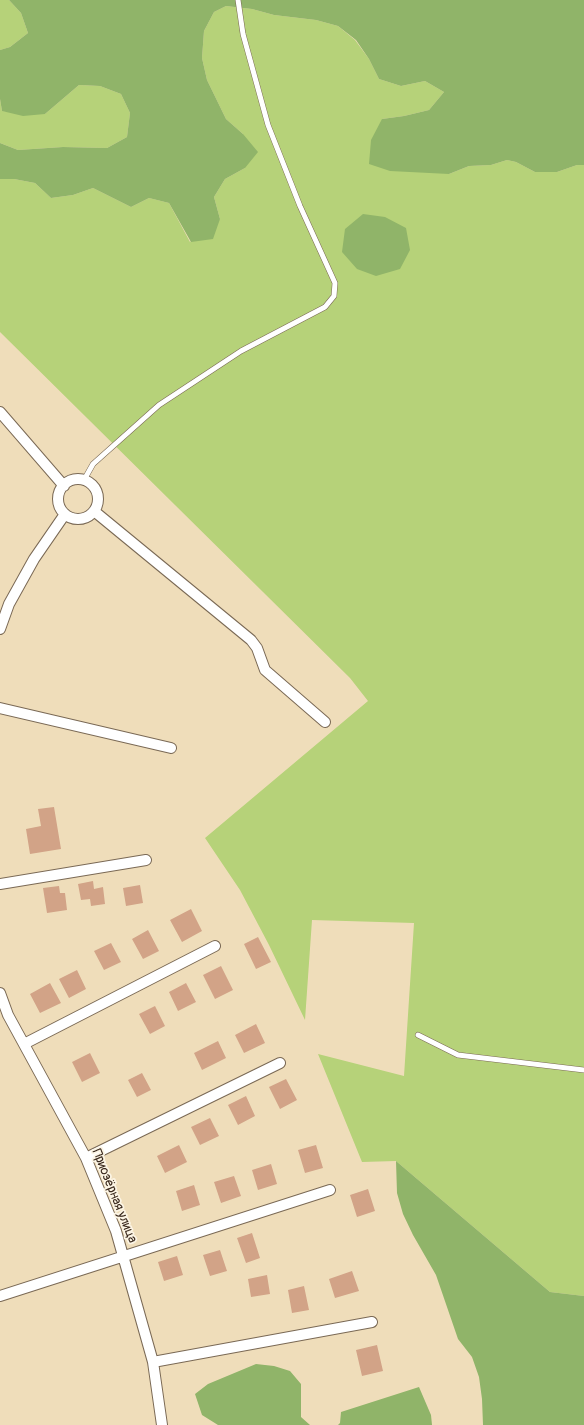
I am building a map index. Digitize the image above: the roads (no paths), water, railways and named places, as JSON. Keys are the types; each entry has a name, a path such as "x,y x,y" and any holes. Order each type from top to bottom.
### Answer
{"street":[{"path":"0,412 64,486"},
{"path":"73,480 84,480 93,486 98,496 96,507 90,515 80,519 69,517 62,510 59,500 61,490 73,480"},
{"path":"94,511 251,640 257,648 265,670 324,722"},
{"path":"0,629 9,604 34,559 65,514"},
{"path":"0,708 171,748"},
{"path":"0,884 146,860"},
{"path":"24,1044 215,946"},
{"name":"Приозёрная улица","path":"0,993 8,1015 86,1158 116,1231 153,1362 162,1425"},
{"path":"86,1158 280,1063"},
{"path":"0,1296 330,1190"},
{"path":"153,1362 372,1322"}],"lane":[{"path":"84,480 94,464 159,405 242,351 325,307 334,296 335,283 300,206 268,126 243,34 238,0"},
{"path":"418,1035 458,1055 584,1070"}]}
